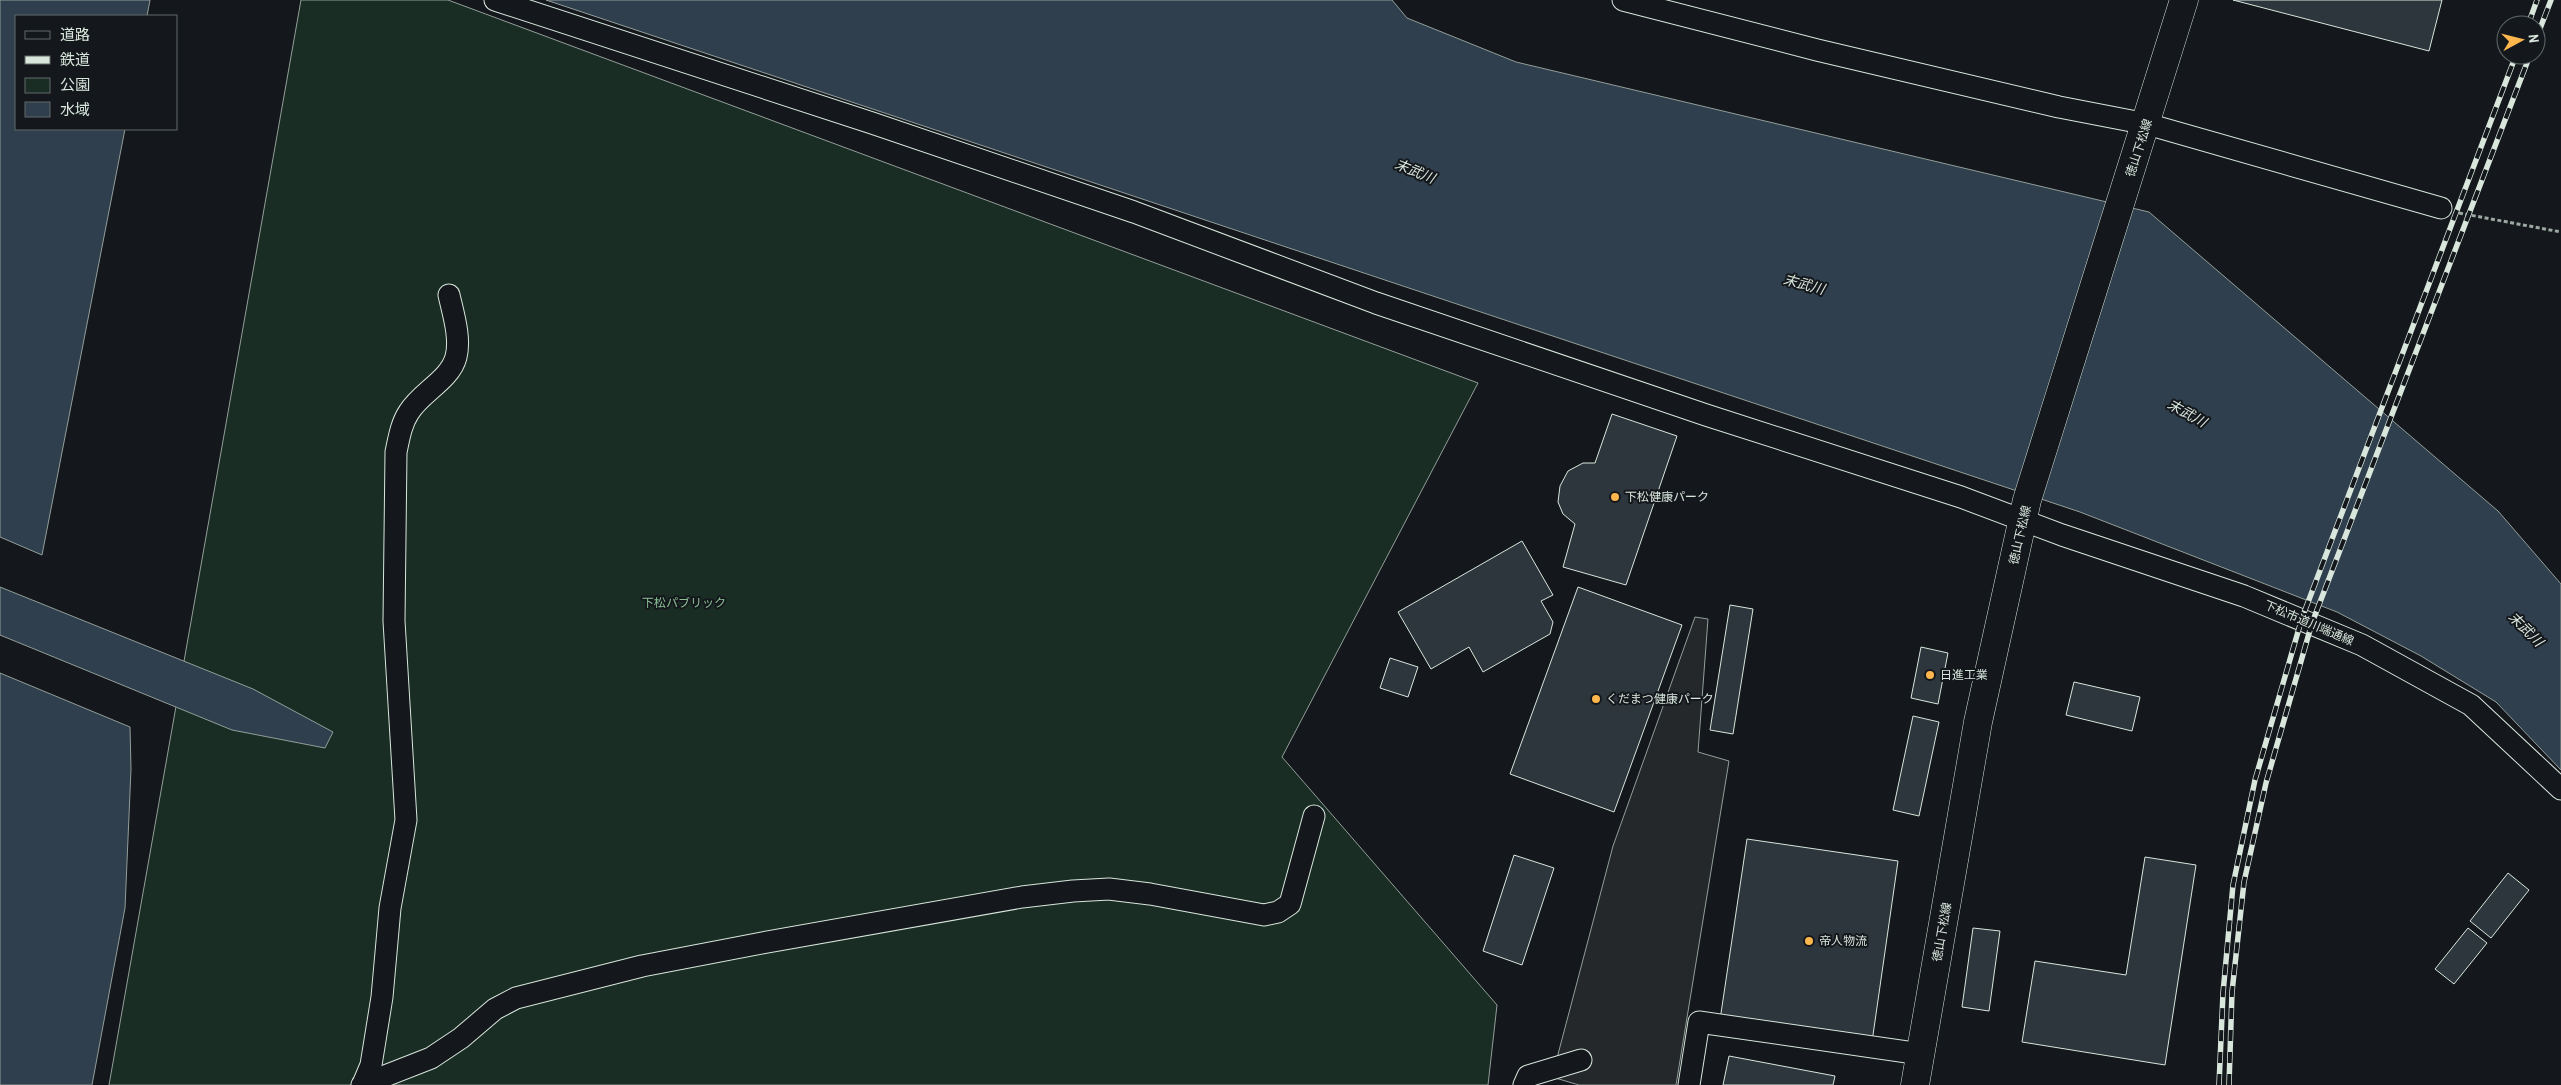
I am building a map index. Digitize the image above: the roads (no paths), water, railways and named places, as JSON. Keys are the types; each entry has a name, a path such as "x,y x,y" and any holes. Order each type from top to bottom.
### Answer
{"main road":[{"name":"徳山下松線","path":"1915,1085 1978,722 2025,510 2184,0"}],"street":[{"name":"下松市道川端通線","path":"496,0 872,123 1134,212 1384,306 1706,415 1960,497 2025,510 2062,535 2244,596 2362,645 2470,705 2561,789"},
{"path":"1623,0 1817,50 2059,107 2146,124 2441,208"},
{"path":"363,1084 371,1065 382,997 390,908 406,820 394,621 396,452 402,426 409,411 449,371 456,356 454,316 449,295"},
{"path":"363,1084 431,1058 461,1038 495,1010 516,998 642,966 772,941 1022,897 1073,891 1109,889 1264,915 1278,912 1290,904 1314,816"},
{"path":"1689,1085 1699,1022 1921,1054"},
{"path":"1524,1085 1528,1076 1581,1060"}],"water":[{"path":"0,0 150,0 147,15 15,15 15,130 125,130 42,555 0,537"},
{"name":"末武川","path":"546,0 1392,0 1407,18 1516,62 2149,212 2498,511 2561,584 2561,770 2496,702 2421,656 2337,612 2080,512"},
{"path":"0,587 253,689 333,732 325,748 232,730 0,635"},
{"path":"0,673 130,727 131,769 125,908 92,1085 0,1085"}],"railway":[{"path":"2532,15 2537,0"},
{"path":"2545,15 2551,0"},
{"path":"2219,1085 2223,993 2233,885 2255,780 2302,618 2512,65"},
{"path":"2229,1085 2232,992 2244,882 2266,783 2312,623 2526,65"}],"place":[{"name":"下松健康パーク","path":"1615,497"},
{"name":"日進工業","path":"1930,675"},
{"name":"くだまつ健康パーク","path":"1596,699"},
{"name":"帝人物流","path":"1809,941"}],"park label":[{"name":"下松パブリック","path":"684,603"}]}
